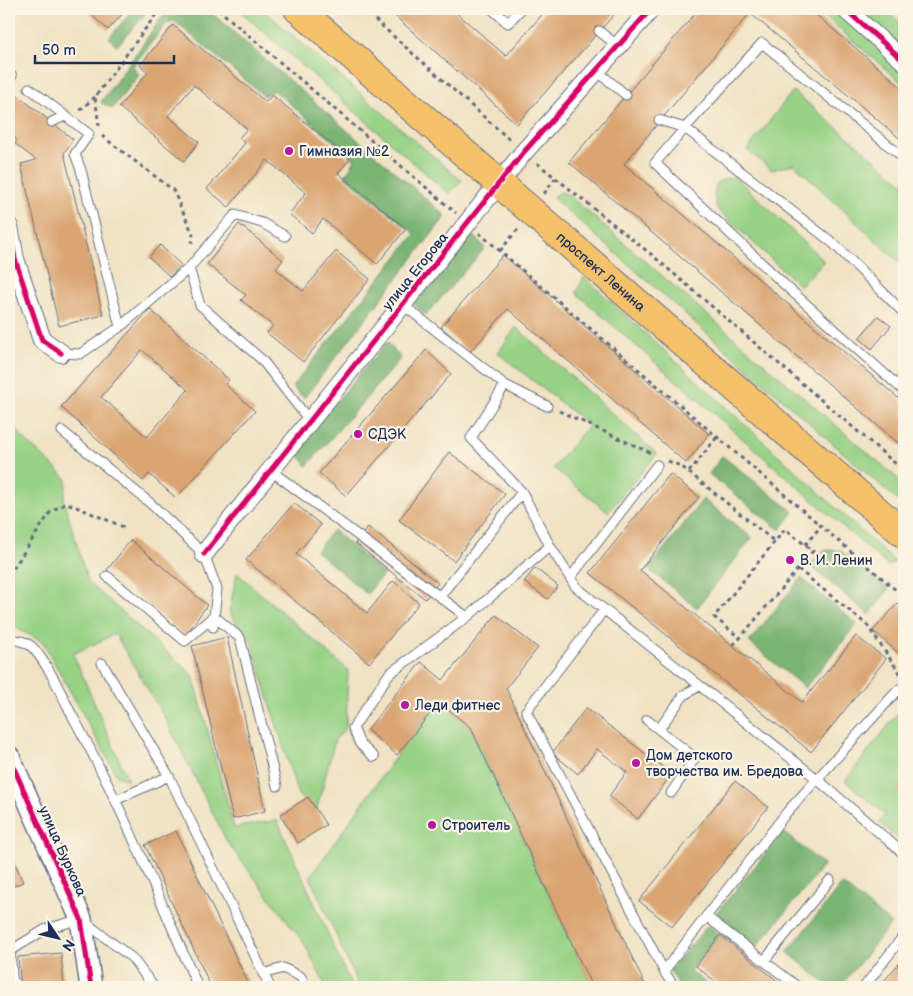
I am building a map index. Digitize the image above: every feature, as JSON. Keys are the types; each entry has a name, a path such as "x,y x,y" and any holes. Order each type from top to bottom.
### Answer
{"main road":[{"name":"проспект Ленина","path":"298,9 904,534"}],"street":[{"name":"улица Егорова","path":"204,554 499,182 652,9"},
{"path":"844,9 904,61"},
{"path":"9,227 15,259 42,340 61,353"},
{"name":"улица Буркова","path":"9,757 81,919 91,987"}],"lane":[{"path":"492,9 508,23 521,9"},
{"path":"599,31 618,46"},
{"path":"904,158 762,43 655,163 787,287 904,391"},
{"path":"596,71 626,95"},
{"path":"29,88 89,134 75,154 81,170 120,327"},
{"path":"52,122 65,116"},
{"path":"659,120 685,128 833,243 904,313"},
{"path":"61,353 80,354 120,327 189,268 235,215 262,222 285,236"},
{"path":"189,268 200,305 262,360 309,420"},
{"path":"402,304 505,385 547,406"},
{"path":"505,385 471,438 522,492 550,546 576,587 817,779 904,854"},
{"path":"62,431 150,503 204,554 217,589 213,627"},
{"path":"570,578 657,465"},
{"path":"270,470 467,617"},
{"path":"440,596 522,492"},
{"path":"374,757 360,744 353,728 389,674 467,617 550,546"},
{"path":"106,576 185,641 214,616"},
{"path":"604,610 526,711 674,987"},
{"path":"214,616 240,638 277,786"},
{"path":"9,640 15,639 32,646 42,660 116,800 198,987"},
{"path":"102,663 169,776 270,987"},
{"path":"659,729 684,695 699,686"},
{"path":"664,970 787,812 902,692"},
{"path":"647,720 695,758 671,793"},
{"path":"116,800 169,776"},
{"path":"764,961 830,880"},
{"path":"706,916 798,987"},
{"path":"13,987 10,951 46,929 81,919 132,958 154,987"},
{"path":"864,987 904,935"},
{"path":"263,974 283,968 301,977 306,987"}],"path":[{"path":"65,116 80,110 94,97 160,9"},
{"path":"218,9 904,597"},
{"path":"363,9 523,153 652,255 904,471"},
{"path":"94,97 101,136 173,190 193,234 189,268"},
{"path":"689,472 717,437"},
{"path":"9,575 51,511 68,503 126,528"},
{"path":"805,545 821,526"},
{"path":"733,645 740,638 813,551 785,530 714,617 740,638"},
{"path":"798,568 867,625 900,672 902,692"}],"green space":[{"path":"134,9 150,9 117,46 109,38"},
{"path":"168,9 207,9 446,216 304,398 292,387 415,234 345,176 355,160 274,90 264,96 174,21 167,23 133,66 139,75 112,109 101,102"},
{"path":"238,9 262,9 462,181 449,194"},
{"path":"816,9 836,9 904,67 904,85"},
{"path":"859,9 884,9 904,26 904,48"},
{"path":"793,91 904,184 904,267 794,164 772,170 747,150"},
{"path":"734,176 824,261 800,286 717,209 714,194 717,182"},
{"path":"559,192 567,194 904,484 904,506 553,198"},
{"path":"468,228 485,248 426,315 409,299"},
{"path":"584,277 895,562 888,566 576,293"},
{"path":"516,327 657,454 608,512 553,468 589,425 498,353"},
{"path":"387,342 401,358 307,466 295,450"},
{"path":"9,419 22,437 67,479 64,501 88,582 193,675 234,828 277,820 352,987 326,987 304,943 227,842 166,720 115,634 73,654 128,780 117,776 43,642 16,628 9,629"},
{"path":"722,456 794,512 780,530 709,474"},
{"path":"703,499 752,538 697,608 648,569"},
{"path":"333,530 384,574 367,594 316,551"},
{"path":"823,550 840,550 889,589 869,615 810,566"},
{"path":"237,573 348,670 346,728 335,740 316,812 298,795 252,644 229,612"},
{"path":"801,578 857,624 805,688 749,642"},
{"name":"Строитель","path":"439,702 471,728 592,987 359,987 310,877 397,755"},
{"path":"898,713 904,718 904,844 879,822 885,814 845,781"},
{"path":"783,832 824,865 755,949 714,916"},
{"path":"842,884 891,924 840,987 830,987 787,952"},
{"path":"708,925 720,935 690,971 711,987 679,987 670,970"}],"building":[{"path":"85,9 127,9 108,30"},
{"path":"387,9 452,9 506,56 547,9 619,9 517,124"},
{"path":"699,9 809,9 904,89 904,142 750,13 624,164 904,403 904,448 569,162"},
{"name":"Гимназия №2","path":"173,25 266,102 272,95 350,159 338,173 406,229 377,264 323,219 312,233 289,214 306,193 267,160 229,207 207,189 245,143 239,138 247,129 194,85 168,116 199,142 184,161 119,107 148,72 140,65"},
{"path":"12,91 73,139 64,153 103,315 59,326 21,164 36,160 9,139 9,92"},
{"path":"239,224 283,260 276,269 303,291 336,251 370,279 303,362 267,333 273,326 241,300 246,295 207,264"},
{"path":"160,245 181,265 170,277 149,257"},
{"path":"503,255 709,434 686,463 508,309 470,352 441,327"},
{"path":"150,309 229,380 225,384 255,411 176,498 149,474 143,481 61,407","holes":["142,350 188,390 147,437 101,397"]},
{"path":"878,316 891,326 872,349 859,338"},
{"path":"426,350 451,374 346,496 319,473"},
{"path":"449,452 505,494 454,561 399,520"},
{"path":"670,474 699,497 640,570 802,702 856,636 886,659 811,752 590,573"},
{"path":"294,503 321,525 296,554 367,613 393,581 419,603 369,663 246,560"},
{"path":"368,527 438,583 425,599 355,543"},
{"path":"131,540 207,605 185,636 107,570"},
{"path":"535,568 558,586 548,599 524,582"},
{"path":"898,603 904,608 904,658 873,631"},
{"path":"496,615 538,648 506,688 646,987 592,987 471,728 439,702 397,755 367,730 421,662 443,680"},
{"path":"227,637 265,811 233,819 192,646"},
{"name":"Дом детского творчества им. Бредова","path":"586,708 672,774 638,819 609,796 627,772 597,749 578,774 552,753"},
{"path":"904,779 904,795 897,789"},
{"path":"735,781 768,807 672,927 639,901"},
{"path":"308,797 326,825 298,843 280,815"},
{"path":"176,831 250,987 211,987 145,845"},
{"path":"9,849 23,882 9,888"},
{"path":"720,935 785,987 722,987 696,966"},
{"path":"61,953 64,987 21,987 18,957"},
{"path":"904,957 904,987 879,987"}],"cycle path":[{"path":"204,554 523,153 651,9"},
{"path":"845,9 904,61"},
{"path":"9,227 15,259 42,340 61,353"},
{"path":"9,757 81,919 91,987"}],"place":[{"name":"Гимназия №2","path":"289,151"},
{"name":"СДЭК","path":"358,434"},
{"name":"В. И. Ленин","path":"790,560"},
{"name":"Леди фитнес","path":"405,705"},
{"name":"Дом детского творчества им. Бредова","path":"636,763"},
{"name":"Строитель","path":"432,825"}]}
